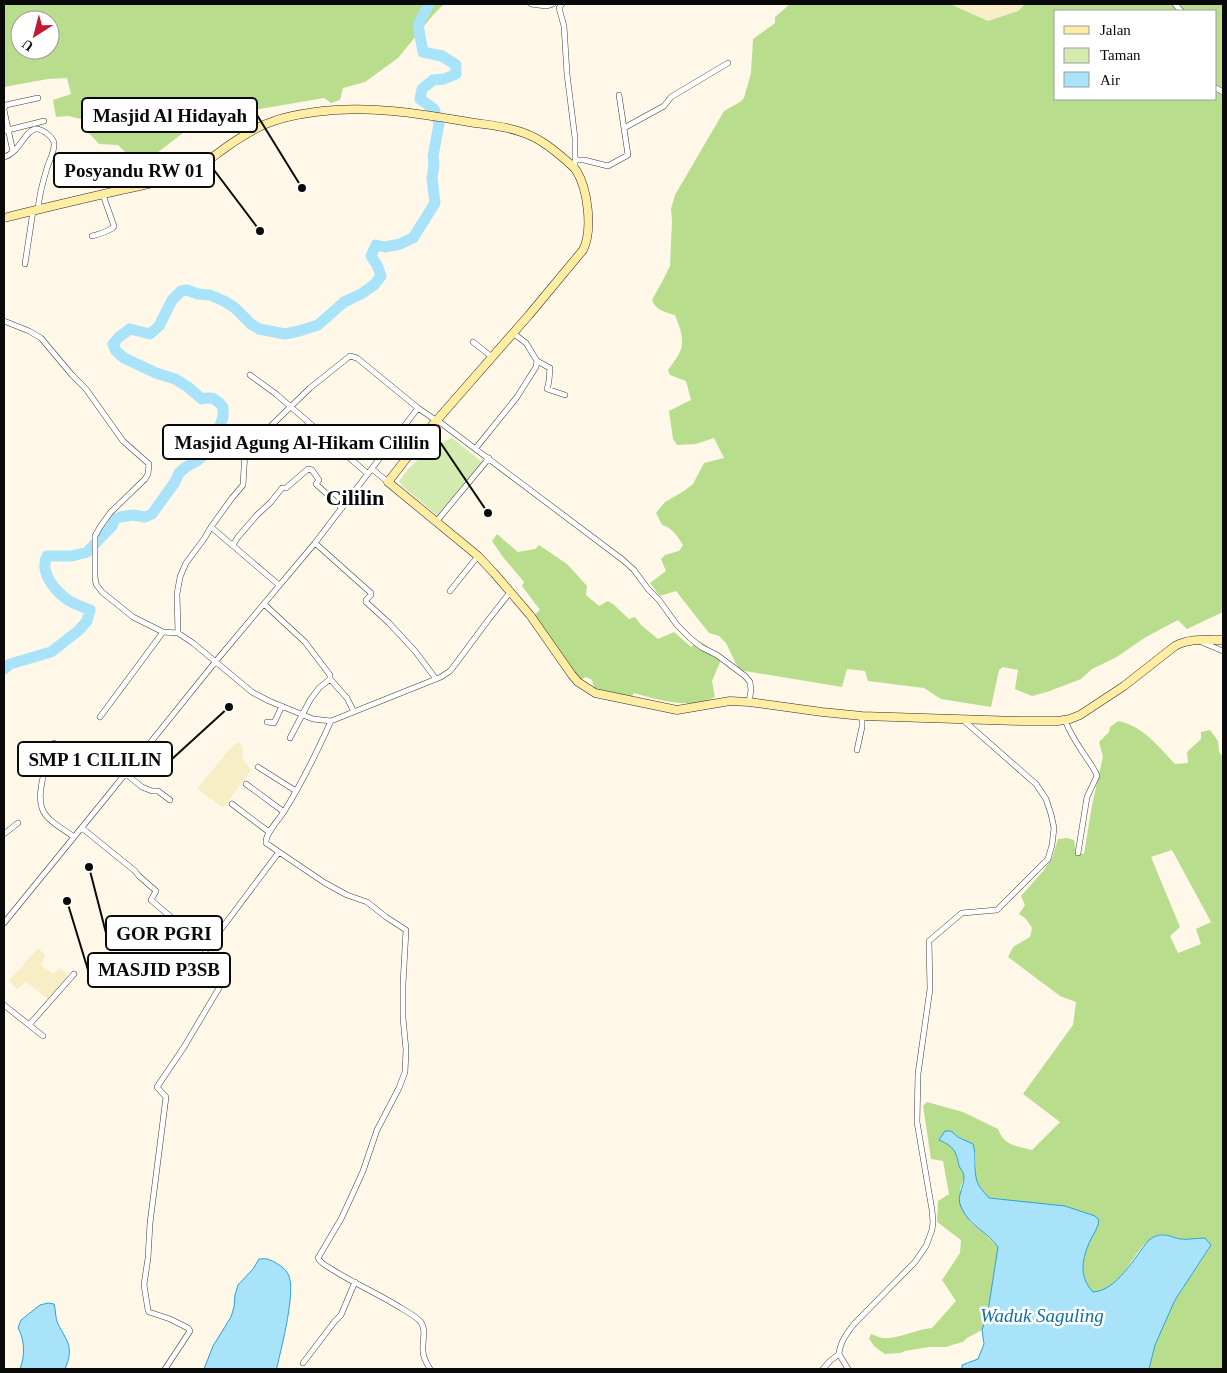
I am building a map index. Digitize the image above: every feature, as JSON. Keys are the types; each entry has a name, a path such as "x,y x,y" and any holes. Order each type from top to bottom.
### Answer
{"main road":[{"path":"4,218 182,175 259,128 282,118 299,114 352,109 419,113 522,132 538,138 546,144 575,169 581,182 588,207 589,219 586,245 580,255 437,420 388,482 478,556 530,615 572,675 578,682 595,693 677,710 730,701 862,716 1021,721 1065,720 1080,715 1124,686 1175,646 1196,640 1223,640"}],"street":[{"path":"531,4 557,5 564,26 566,74 574,138 575,169"},
{"path":"624,128 664,106 671,97 728,63"},
{"path":"575,160 584,160 608,166 628,155 620,95"},
{"path":"13,152 6,130 4,109 6,105 38,98"},
{"path":"6,130 44,121"},
{"path":"4,157 13,152 30,132 35,129 42,130 54,141 40,192 25,264"},
{"path":"92,236 104,233 114,226 103,194"},
{"path":"4,322 29,331 41,338 68,371 86,389 123,441 149,464 148,474 145,479 110,513 95,536 96,584 102,592 133,616 156,630 178,633 216,661 252,692 301,714 323,721 331,721 436,679 450,670 511,592"},
{"path":"513,333 526,343 537,361 550,368 548,376 550,381 547,389 565,395"},
{"path":"473,342 492,357"},
{"path":"178,633 177,594 180,577 186,563 243,485 244,453 246,449 310,388 352,356 418,408 476,448 623,560 634,570 677,625 690,638 745,676 750,682 749,702"},
{"path":"476,448 517,397 536,368 537,361"},
{"path":"250,375 276,394 368,474"},
{"path":"4,923 315,542 418,408"},
{"path":"436,522 489,458"},
{"path":"233,545 257,514 271,502 282,488 286,488 308,469 312,470 319,480 316,484 342,508"},
{"path":"372,469 388,482"},
{"path":"211,527 279,585"},
{"path":"315,542 371,593 366,602 415,651 436,679"},
{"path":"450,590 478,556"},
{"path":"264,604 305,642 330,675 330,679 347,698 354,712"},
{"path":"100,717 163,632"},
{"path":"1196,640 1223,651"},
{"path":"290,738 301,714 314,694 330,679"},
{"path":"267,722 274,724 282,706"},
{"path":"857,750 862,727 862,716"},
{"path":"848,1369 839,1354 841,1343 846,1333 915,1262 926,1246 932,1230 932,1210 917,1122 918,1074 930,990 930,939 962,913 997,910 1048,859 1052,845 1054,828 1046,799 1041,791 1026,774 962,719"},
{"path":"1065,720 1097,776 1087,797 1078,853"},
{"path":"331,721 313,761 284,812 269,832 266,843 347,895 367,902 386,917 402,926 406,932 403,984 403,1018 406,1050 405,1072 399,1088 377,1130 363,1171 341,1219 318,1258 322,1263 344,1278 391,1301 415,1316 422,1323 424,1331 422,1339 424,1358 430,1369"},
{"path":"54,743 44,775 41,798 42,808 48,818 74,837"},
{"path":"258,767 296,792"},
{"path":"126,774 142,787 158,791 170,800"},
{"path":"246,784 284,812"},
{"path":"232,804 269,832"},
{"path":"4,834 18,823"},
{"path":"82,828 148,883 156,891 151,900 207,948"},
{"path":"165,1369 190,1331 188,1328 170,1319 151,1314 148,1310 144,1283 166,1097 157,1087 184,1047 225,978 224,966 206,955 207,948 279,852"},
{"path":"29,1025 74,974"},
{"path":"4,1005 43,1036"},
{"path":"303,1363 341,1315 354,1282"},
{"path":"823,1369 839,1354"}],"shaded area":[{"path":"950,4 1025,4 1018,11 988,21"},
{"path":"237,743 240,743 242,746 242,757 251,770 223,808 197,789 228,751"},
{"path":"38,948 45,955 41,965 53,974 61,968 68,976 48,999 26,982 17,989 9,981"}],"green space":[{"path":"4,4 444,4 398,58 365,82 343,88 340,100 331,103 324,98 248,111 216,125 188,129 157,153 141,160 135,160 130,157 118,145 99,144 87,131 88,126 85,120 68,116 56,117 53,100 71,94 67,78 48,79 4,87"},
{"path":"790,4 950,4 988,21 1018,11 1025,4 1223,4 1223,612 1187,629 1178,620 1146,637 1115,658 1092,669 1081,679 1032,696 1015,689 1018,670 1003,667 999,670 991,707 941,699 924,688 868,681 865,671 847,669 842,687 739,670 726,643 719,636 709,633 676,591 660,596 650,583 666,571 661,559 665,555 679,551 683,545 672,530 662,525 656,513 665,502 693,484 704,463 724,458 714,438 696,444 677,445 673,439 669,411 691,400 686,381 670,375 668,370 681,350 682,336 675,315 658,309 652,300 670,266 671,209 675,195 724,111 744,98 751,73 753,39 775,23 775,17"},
{"path":"452,438 482,462 438,516 402,486 399,481 408,469 430,449"},
{"path":"497,534 518,552 535,549 539,545 567,564 587,586 586,595 599,606 608,601 629,619 635,617 641,625 658,639 674,632 691,647 699,641 707,646 721,660 712,681 715,697 696,703 685,703 664,701 634,693 631,698 595,691 592,680 586,677 581,680 571,670 534,615 540,610 522,586 524,582 492,541"},
{"path":"1118,721 1135,727 1150,738 1175,764 1188,763 1187,752 1201,739 1201,732 1210,730 1218,741 1219,752 1223,757 1223,1369 1149,1369 1155,1345 1175,1300 1211,1246 1205,1238 1179,1239 1159,1235 1142,1247 1113,1284 1104,1290 1093,1292 1087,1284 1083,1267 1089,1242 1098,1226 1095,1216 1065,1206 989,1198 976,1178 976,1154 973,1147 951,1131 945,1131 939,1140 948,1144 955,1151 959,1166 963,1171 964,1177 960,1189 970,1222 998,1247 988,1311 982,1330 963,1342 946,1347 929,1347 885,1354 875,1347 869,1339 871,1334 880,1338 888,1338 932,1328 956,1301 942,1280 960,1253 961,1240 937,1222 938,1201 949,1194 943,1161 931,1159 923,1106 927,1102 963,1112 998,1129 1007,1142 1032,1150 1060,1122 1023,1094 1073,1025 1076,1002 1060,996 1008,957 1013,947 1030,937 1032,928 1026,919 1019,914 1025,905 1021,896 1052,858 1058,839 1067,838 1074,840 1076,853 1084,854 1092,805 1103,757 1099,742 1109,732 1110,727","holes":["1172,850 1211,922 1196,929 1201,944 1178,953 1170,936 1180,927 1151,857"]}],"water":[{"name":"Waduk Saguling","path":"945,1131 951,1131 958,1137 973,1144 977,1181 989,1198 1065,1206 1095,1216 1099,1220 1085,1253 1083,1267 1085,1280 1093,1292 1110,1286 1118,1279 1149,1240 1154,1237 1161,1235 1180,1239 1205,1238 1211,1245 1175,1300 1155,1345 1149,1369 962,1369 962,1365 978,1359 984,1344 982,1330 988,1311 998,1247 969,1219 961,1207 959,1199 964,1175 952,1148 939,1140"},
{"path":"259,1259 269,1259 281,1266 287,1272 290,1282 290,1305 276,1369 204,1369 213,1346 231,1317 238,1285 253,1269"},
{"path":"54,1304 57,1322 69,1345 68,1362 65,1369 20,1369 23,1359 23,1343 18,1328 21,1320 40,1305"}],"waterway":[{"path":"4,669 10,664 51,652 78,631 87,621 90,610 68,600 58,592 50,581 45,568 47,556 72,556 87,552 112,526 115,519 133,515 145,517 152,514 175,482 179,473 197,461 213,445 223,417 223,407 216,400 211,398 202,399 175,379 156,373 124,358 116,351 113,344 119,337 130,329 150,334 159,326 172,300 181,291 187,290 198,294 210,295 224,301 259,329 285,334 318,325 344,302 374,285 381,276 371,256 376,245 385,247 400,244 413,238 435,203 432,178 433,156 439,124 434,109 420,99 422,89 433,80 444,79 456,74 456,65 442,56 423,52 418,25 429,4"}],"place":[{"name":"Masjid Al Hidayah","path":"302,188"},
{"name":"Posyandu RW 01","path":"260,231"},
{"name":"Masjid Agung Al-Hikam Cililin","path":"488,513"},
{"name":"SMP 1 CILILIN","path":"229,707"},
{"name":"GOR PGRI","path":"89,867"},
{"name":"MASJID P3SB","path":"67,901"}],"district":[{"name":"Cililin","path":"355,497"}]}
